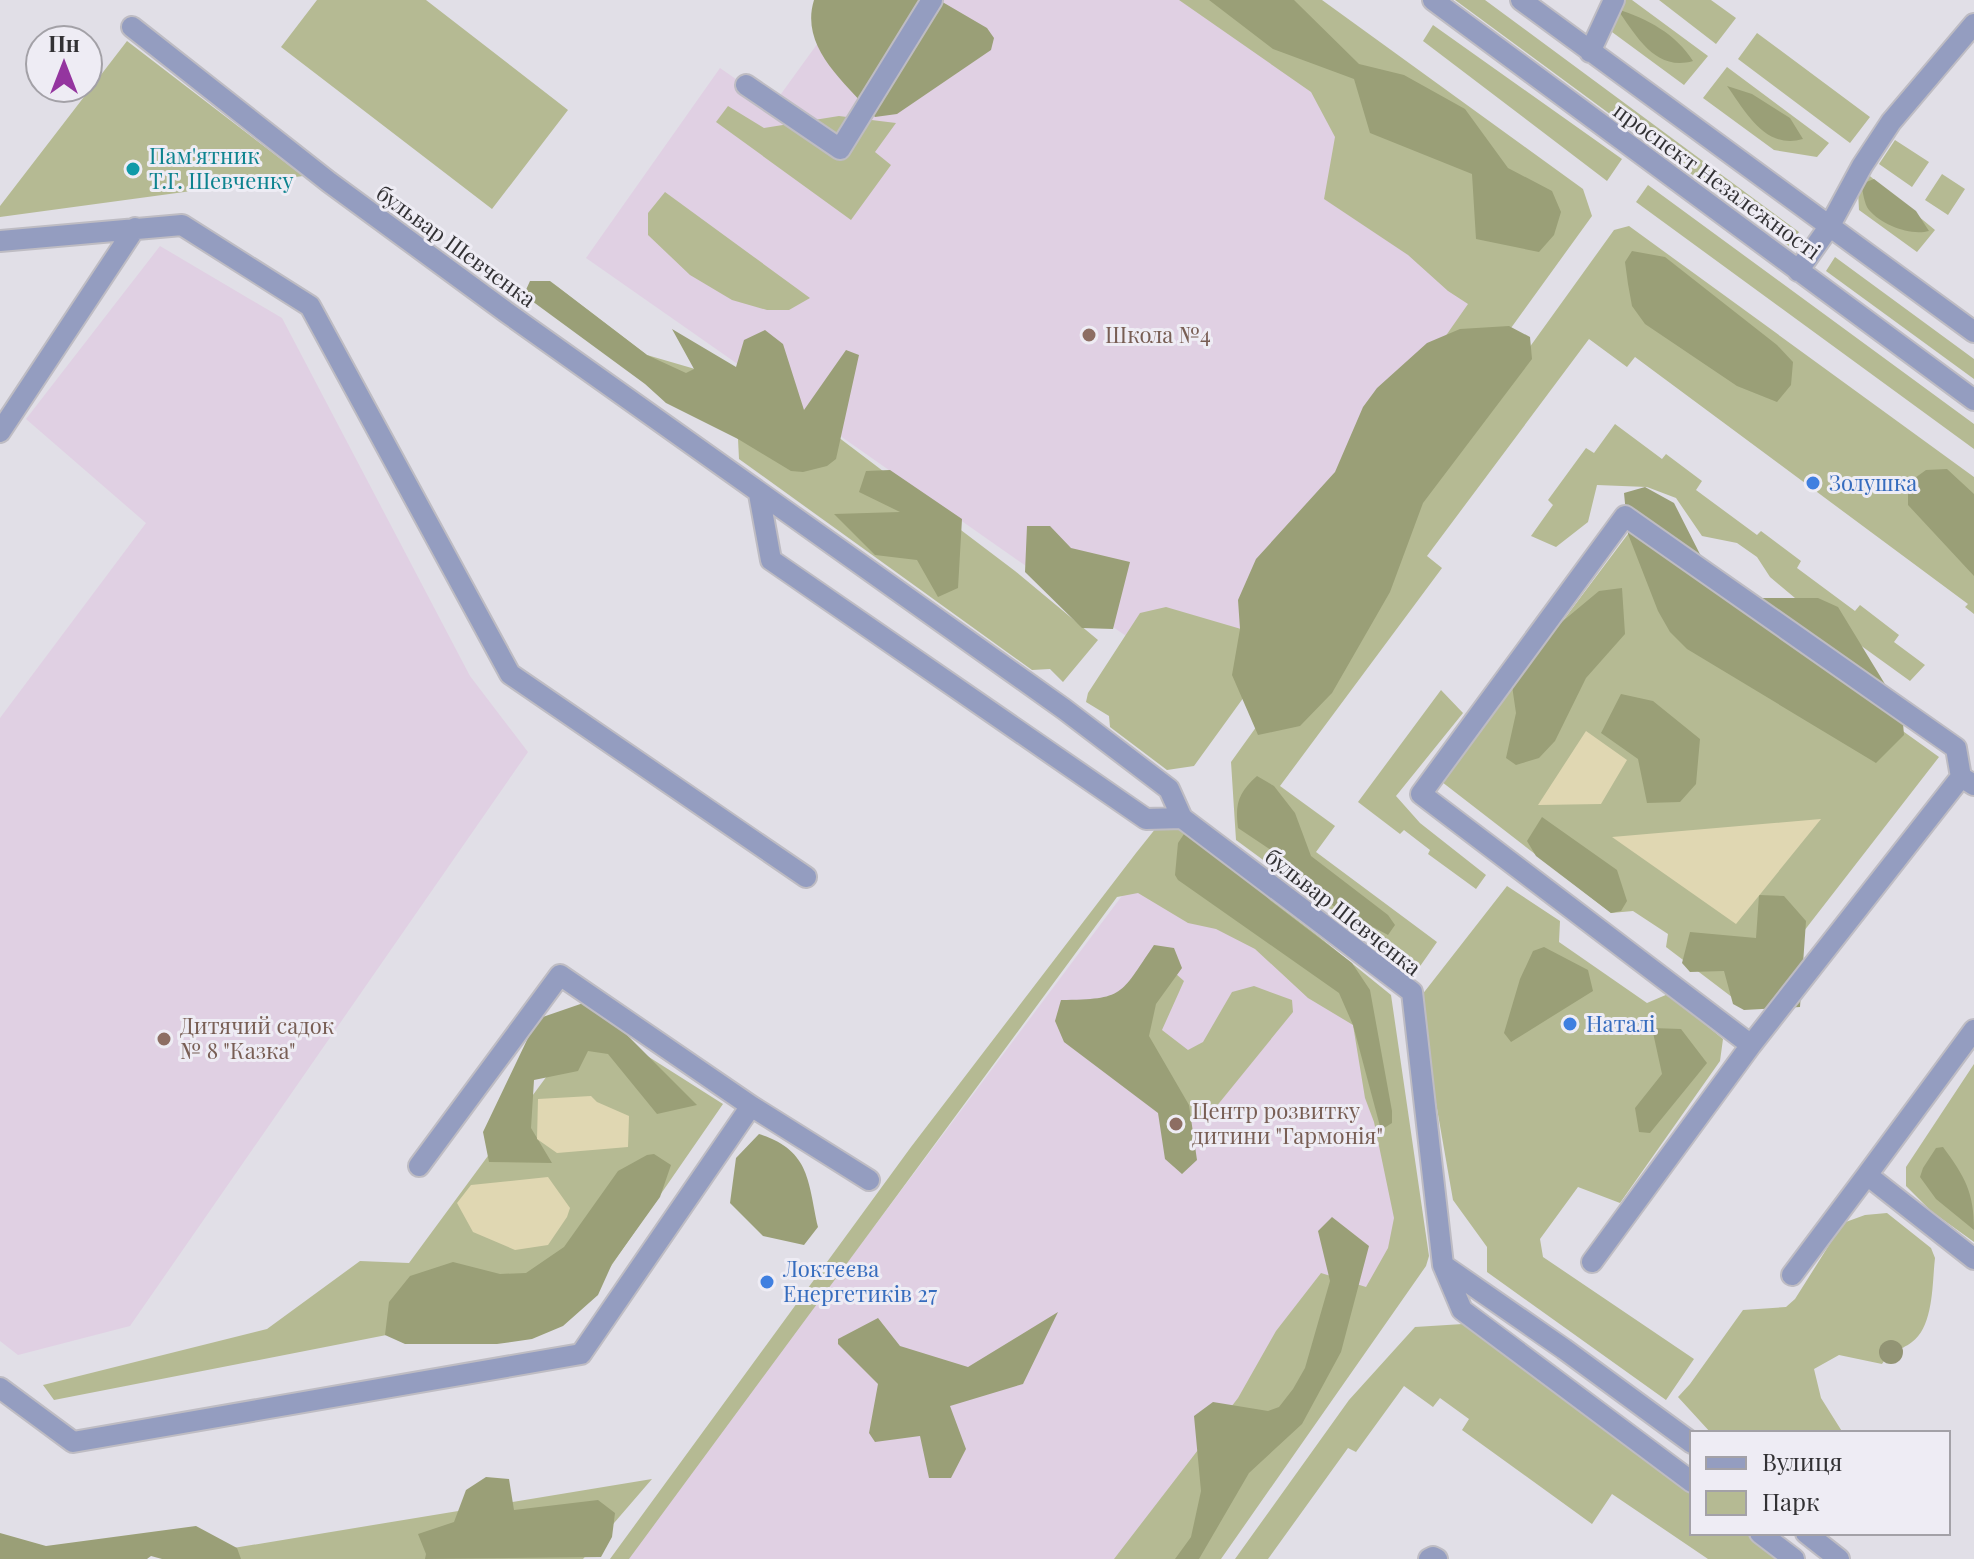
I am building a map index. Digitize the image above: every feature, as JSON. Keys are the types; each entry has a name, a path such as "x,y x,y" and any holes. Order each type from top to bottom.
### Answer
{"street":[{"path":"746,85 840,149 932,0"},
{"name":"проспект Незалежності","path":"1433,0 1974,400"},
{"name":"проспект Незалежності","path":"1521,0 1974,332"},
{"path":"1590,52 1614,0"},
{"path":"1798,271 1829,227 1862,166 1891,122 1974,24"},
{"name":"бульвар Шевченка","path":"132,27 342,192 759,494 1075,717 1169,789 1182,818 1412,992 1443,1265 1462,1310 1690,1481"},
{"path":"0,241 182,225 310,306 510,674 806,877"},
{"path":"0,432 135,228"},
{"path":"759,494 771,560 1146,819 1182,818"},
{"path":"1592,1262 1751,1045 1968,781 1956,748 1625,516 1421,794 1751,1045"},
{"path":"419,1166 560,975 751,1106 869,1180"},
{"path":"1792,1275 1974,1030"},
{"path":"0,1388 73,1442 581,1354 751,1106"},
{"path":"1867,1175 1974,1259"},
{"path":"1443,1265 1576,1357 1690,1442"},
{"path":"1763,1535 1797,1559 1831,1553"},
{"path":"1808,1535 1831,1553"},
{"path":"1429,1559 1437,1559"}],"shaded area":[{"name":"Школа №4","path":"849,0 1281,0 1570,214 1216,699 586,258 720,68 773,105"},
{"name":"Дитячий садок № 8 \"Казка\"","path":"160,246 282,318 470,676 528,752 130,1326 18,1355 0,1341 0,718 146,523 26,419"},
{"name":"Центр розвитку дитини \"Гармонія\"","path":"1166,837 1383,1003 1416,1244 1205,1559 625,1559"}],"green space":[{"path":"317,0 426,0 568,110 492,209 281,47"},
{"path":"814,0 939,0 987,28 994,38 991,50 897,114 875,117 839,78 819,49 811,17"},
{"path":"1179,0 1322,0 1583,189 1592,216 1194,766 1167,770 1110,727 1109,716 1086,702 1088,693 1140,613 1166,607 1241,629 1468,304 1448,291 1408,255 1324,199 1335,137 1311,92"},
{"path":"1209,0 1294,0 1359,64 1404,75 1465,109 1508,168 1552,191 1561,212 1554,235 1539,252 1476,239 1472,174 1370,133 1354,79 1273,49"},
{"path":"1455,0 1485,0 1799,232 1789,246"},
{"path":"1625,0 1632,0 1708,56 1684,85 1612,32 1614,13"},
{"path":"1659,0 1711,0 1736,18 1716,44"},
{"path":"1617,9 1660,29 1678,43 1693,61 1680,63 1657,56 1639,40"},
{"path":"1433,25 1622,159 1607,181 1423,41"},
{"path":"1757,33 1870,117 1850,143 1738,59"},
{"path":"127,41 303,176 0,217 0,206 79,104 104,104 104,71"},
{"path":"1727,67 1829,143 1817,157 1774,150 1703,98"},
{"path":"1727,86 1752,94 1790,118 1803,139 1790,141 1767,134 1749,117"},
{"path":"728,106 764,128 839,116 896,123 875,152 891,165 851,220 716,122"},
{"path":"1895,140 1929,162 1912,187 1879,164"},
{"path":"1865,172 1935,230 1917,252 1859,210 1858,191"},
{"path":"1942,174 1965,189 1948,215 1925,200"},
{"path":"1874,179 1916,211 1929,231 1905,231 1889,225 1869,210 1861,184"},
{"path":"1648,185 1974,424 1974,449 1636,202"},
{"path":"665,192 810,298 789,310 767,310 732,300 690,275 648,235 648,213"},
{"path":"1629,226 1974,477 1974,614 1965,607 1968,604 1635,357 1627,367 1589,339 1427,556 1442,568 1280,786 1335,826 1316,852 1437,942 1416,972 1236,840 1231,762 1614,230"},
{"path":"1632,251 1665,257 1777,345 1793,362 1791,385 1777,402 1737,386 1645,324 1632,306 1628,284 1625,262"},
{"path":"1835,257 1974,359 1974,379 1826,271"},
{"path":"530,281 550,281 647,355 686,373 694,369 672,329 736,367 744,340 765,330 783,344 804,410 846,350 859,355 836,459 827,466 803,472 791,471 738,439 666,403 532,301 525,292"},
{"path":"550,281 647,355 695,369 809,415 1015,571 1098,640 1063,682 1050,669 1032,670 739,459 738,439"},
{"path":"1509,326 1530,337 1532,359 1423,503 1390,592 1332,693 1300,726 1258,735 1232,675 1240,629 1238,600 1256,559 1335,472 1363,407 1377,388 1427,343 1460,329"},
{"path":"1615,424 1662,459 1666,454 1702,481 1696,490 1757,535 1761,531 1801,561 1797,568 1855,611 1860,605 1899,635 1894,642 1925,665 1910,681 1795,598 1770,577 1757,557 1737,543 1702,536 1676,498 1647,487 1597,485 1588,522 1556,547 1531,536 1553,505 1548,500 1586,448 1594,453"},
{"path":"1947,469 1974,494 1974,576 1908,505 1908,483 1926,470"},
{"path":"890,470 962,519 958,588 938,597 917,560 875,555 834,514 900,512 859,492 866,471"},
{"path":"1645,487 1674,503 1705,564 1737,598 1818,598 1838,607 1902,712 1904,735 1876,763 1687,649 1670,632 1658,611 1628,534 1624,493"},
{"path":"1027,526 1050,526 1071,548 1130,562 1113,629 1082,628 1025,572"},
{"path":"1628,534 1939,757 1745,1007 1666,947 1668,934 1633,911 1611,913 1442,782"},
{"path":"1622,588 1625,634 1586,678 1555,741 1539,758 1516,765 1506,758 1516,713 1511,679 1528,650 1599,591"},
{"path":"1441,690 1463,713 1396,796 1420,823 1486,875 1476,889 1428,854 1430,850 1404,830 1400,834 1358,802"},
{"path":"1621,694 1653,701 1700,739 1696,784 1680,802 1647,803 1638,759 1601,733"},
{"path":"1257,776 1274,786 1295,813 1311,856 1388,915 1395,925 1388,935 1317,897 1286,860 1238,828 1239,799"},
{"path":"1542,817 1617,870 1627,901 1621,911 1611,913 1536,856 1527,841"},
{"path":"1176,827 1391,995 1429,1256 1426,1266 1221,1559 1114,1559 1238,1398 1276,1331 1321,1273 1366,1287 1388,1248 1394,1218 1374,1122 1365,1098 1353,1025 1308,998 1255,949 1216,929 1188,923 1138,893 1117,897 629,1559 610,1559 911,1147 1136,853 1156,828"},
{"path":"1184,834 1205,836 1271,901 1352,963 1370,990 1392,1123 1381,1130 1353,1025 1339,993 1178,880 1175,875 1178,843"},
{"path":"1507,886 1560,921 1559,942 1647,1003 1668,994 1723,1039 1720,1061 1620,1203 1578,1187 1540,1239 1543,1257 1694,1359 1666,1400 1487,1272 1487,1247 1453,1200 1418,1000"},
{"path":"1759,895 1784,896 1806,921 1800,1007 1744,1010 1733,1004 1724,971 1690,972 1682,963 1690,932 1756,938"},
{"path":"1154,945 1174,948 1182,968 1156,1004 1149,1036 1189,1105 1197,1160 1182,1174 1165,1159 1158,1113 1064,1042 1055,1021 1061,1000 1109,996 1126,985"},
{"path":"1544,947 1588,970 1593,991 1511,1042 1504,1033 1520,979 1533,951"},
{"path":"1167,966 1184,981 1162,1030 1188,1050 1203,1042 1232,992 1254,986 1292,1000 1293,1012 1207,1118 1176,1116 1106,1021"},
{"path":"592,1000 697,1105 657,1114 608,1054 588,1051 578,1071 534,1080 531,1128 552,1163 489,1162 483,1132 537,1019"},
{"path":"589,1019 723,1104 591,1295 54,1400 43,1385 267,1329 360,1261 409,1263"},
{"path":"1652,1028 1681,1029 1707,1063 1650,1133 1639,1132 1635,1108 1662,1074"},
{"path":"1974,1064 1974,1242 1931,1211 1906,1186 1906,1167"},
{"path":"759,1134 788,1149 804,1169 818,1227 804,1245 763,1236 730,1203 736,1158"},
{"path":"1943,1147 1967,1186 1974,1230 1936,1199 1920,1177 1936,1148"},
{"path":"654,1154 671,1165 660,1197 612,1264 598,1295 563,1326 532,1339 497,1344 405,1344 385,1335 389,1302 410,1276 453,1262 500,1274 526,1273 564,1247 618,1171"},
{"path":"1887,1213 1931,1248 1935,1258 1931,1303 1919,1335 1882,1364 1839,1355 1814,1369 1821,1398 1842,1431 1709,1431 1678,1397 1743,1310 1786,1307 1795,1299 1843,1223 1865,1215"},
{"path":"1332,1217 1369,1246 1341,1352 1302,1424 1249,1473 1199,1559 1175,1559 1191,1537 1201,1491 1194,1416 1213,1402 1268,1411 1279,1407 1293,1389 1305,1368 1330,1281 1318,1231"},
{"path":"1058,1312 1023,1384 950,1406 966,1449 951,1478 929,1478 920,1436 875,1442 869,1433 878,1384 838,1344 838,1339 878,1318 900,1346 968,1367"},
{"path":"1463,1324 1617,1432 1690,1487 1690,1535 1753,1535 1784,1559 1708,1559 1612,1494 1592,1524 1462,1430 1469,1419 1440,1398 1433,1407 1404,1386 1356,1452 1348,1448 1268,1559 1235,1559 1349,1400 1415,1327"},
{"path":"486,1477 509,1479 514,1510 598,1500 615,1513 612,1537 601,1557 425,1559 418,1534 454,1522 466,1490"},
{"path":"652,1479 583,1559 167,1559"},
{"path":"196,1526 237,1548 241,1559 162,1559 151,1556 147,1559 0,1559 0,1533 46,1546"}],"sand":[{"path":"1586,731 1627,760 1601,804 1538,805"},
{"path":"1821,819 1736,924 1612,837"},
{"path":"591,1096 597,1102 629,1116 628,1147 557,1153 537,1139 538,1099"},
{"path":"548,1177 570,1208 548,1245 515,1250 473,1232 457,1203 471,1185"}],"place":[{"name":"Пам'ятник Т.Г. Шевченку","path":"133,169"},
{"name":"Школа №4","path":"1089,335"},
{"name":"Золушка","path":"1813,483"},
{"name":"Наталі","path":"1570,1024"},
{"name":"Дитячий садок № 8 \"Казка\"","path":"164,1039"},
{"name":"Центр розвитку дитини \"Гармонія\"","path":"1176,1124"},
{"name":"Локтєєва Енергетиків 27","path":"767,1282"}]}
